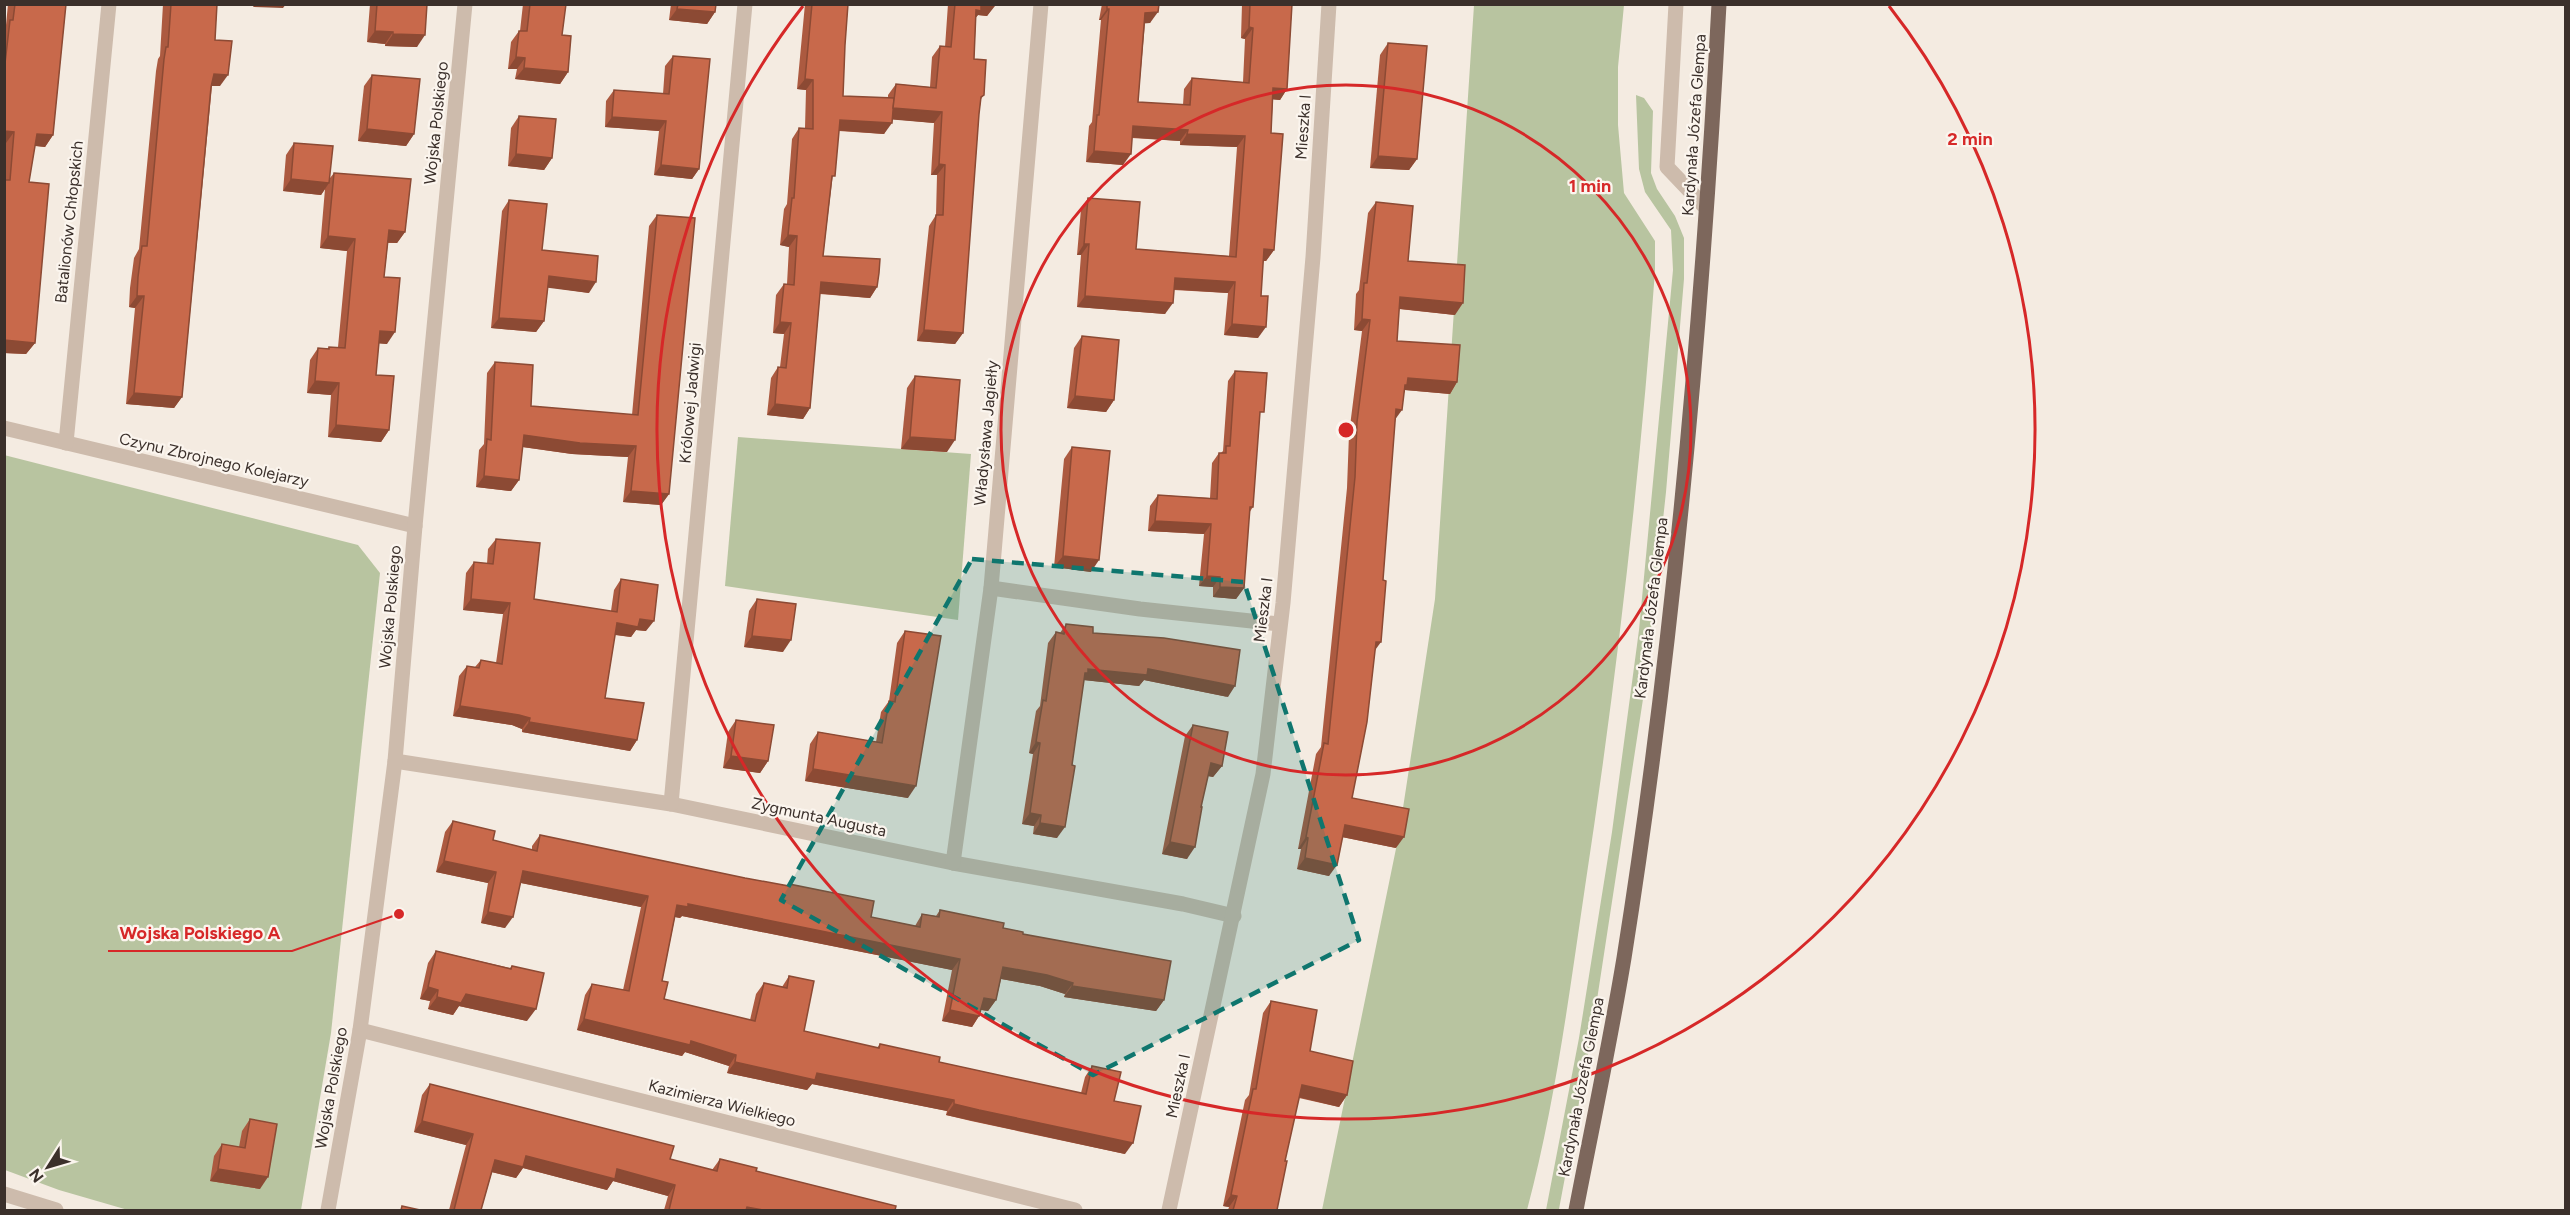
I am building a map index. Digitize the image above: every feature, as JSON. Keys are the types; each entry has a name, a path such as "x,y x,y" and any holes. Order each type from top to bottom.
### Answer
{"main road":[{"name":"Kardynała Józefa Glempa","path":"1576,1210 1624,959 1669,630 1699,322 1719,4"}],"street":[{"name":"Batalionów Chłopskich","path":"66,443 108,4"},
{"name":"Wojska Polskiego","path":"328,1210 360,1030 395,761 465,4"},
{"name":"Królowej Jadwigi","path":"671,804 745,4"},
{"name":"Władysława Jagiełły","path":"953,863 991,588 1041,4"},
{"name":"Mieszka I","path":"1169,1210 1263,774 1283,603 1313,257 1329,4"},
{"path":"1676,4 1668,167 1706,208"},
{"name":"Czynu Zbrojnego Kolejarzy","path":"4,428 415,526"},
{"path":"991,588 1140,609 1279,624"},
{"name":"Zygmunta Augusta","path":"395,761 671,804 953,863 1183,904 1234,916"},
{"name":"Kazimierza Wielkiego","path":"360,1030 1075,1210"},
{"path":"4,1194 56,1210"}],"highlighted area":[{"path":"972,559 1244,582 1359,940 1093,1075 781,900"}],"green space":[{"path":"1474,5 1624,5 1618,67 1618,125 1624,193 1655,241 1655,271 1642,425 1617,657 1561,1050 1546,1130 1527,1210 1322,1210 1399,834 1435,599"},
{"path":"1636,95 1644,98 1653,111 1651,173 1657,189 1675,216 1684,238 1684,279 1666,492 1645,686 1591,1039 1559,1209 1546,1210 1579,1038 1612,832 1639,630 1673,270 1671,230 1645,192 1639,169"},
{"path":"738,437 971,454 958,620 725,586"},
{"path":"4,455 358,545 380,573 331,1033 301,1210 128,1210 59,1190 5,1170"}],"building":[{"path":"15,4 66,4 53,135 37,134 29,182 49,184 35,343 4,340 4,180 10,180 14,132 5,131 4,72 10,20 13,20"},
{"path":"171,4 217,4 215,40 232,41 228,75 214,74 211,87 182,397 134,393 144,296 137,296 138,277 142,246 147,246"},
{"path":"377,4 427,4 425,35 375,31"},
{"path":"530,4 566,4 562,35 571,36 568,72 524,68 525,58 516,57 519,31 527,31"},
{"path":"678,4 716,4 715,12 677,9"},
{"path":"812,4 848,4 843,96 894,98 892,123 840,120 835,176 832,176 823,256 880,259 879,273 877,287 821,282 810,408 775,404 778,367 786,368 791,323 780,322 784,284 794,285 797,236 788,235 792,198 794,198 799,128 813,129 813,80 805,79"},
{"path":"955,4 981,4 981,11 976,10 974,59 986,60 984,95 981,97 979,114 963,333 924,330 936,215 943,215 945,165 939,164 942,112 893,108 896,84 936,88 940,46 951,47"},
{"path":"1107,4 1159,4 1158,12 1145,13 1138,102 1190,105 1192,78 1249,83 1253,28 1249,27 1250,4 1292,4 1287,89 1273,88 1271,133 1283,134 1274,250 1264,249 1261,296 1268,296 1266,327 1232,324 1235,282 1175,278 1173,303 1085,296 1089,244 1084,244 1088,198 1140,202 1136,249 1236,257 1245,136 1187,134 1188,130 1133,126 1131,154 1094,151 1109,9 1107,9"},
{"path":"1388,43 1427,46 1417,159 1378,156"},
{"path":"673,56 710,59 699,169 661,165 666,121 612,117 614,90 669,94"},
{"path":"372,75 420,79 414,134 367,129"},
{"path":"519,116 556,119 552,158 516,154"},
{"path":"294,143 333,146 329,183 291,179"},
{"path":"334,173 411,179 405,232 389,230 384,277 400,278 395,332 380,331 376,375 394,376 389,430 336,425 339,383 315,381 318,348 345,348 355,239 328,236"},
{"path":"509,200 547,204 542,250 598,256 596,282 549,276 544,321 499,318"},
{"path":"1376,202 1413,206 1408,261 1465,265 1463,303 1400,297 1397,341 1460,345 1457,382 1408,378 1402,410 1396,409 1383,580 1386,581 1381,642 1376,642 1367,722 1352,798 1409,809 1404,837 1345,825 1337,865 1305,858 1308,838 1306,837 1324,743 1328,744 1355,477 1357,422 1370,320 1362,319 1364,283 1367,283"},
{"path":"657,215 695,218 669,494 631,491 636,446 580,443 524,435 519,480 484,476 487,439 491,440 495,362 533,365 531,406 638,415"},
{"path":"1082,336 1119,340 1114,400 1075,396"},
{"path":"1235,371 1267,373 1264,412 1260,412 1244,588 1220,587 1220,577 1207,576 1211,524 1155,521 1158,495 1217,499 1219,453 1226,453 1226,446 1230,446"},
{"path":"915,376 960,380 955,440 910,437"},
{"path":"1072,447 1110,451 1099,560 1063,556"},
{"path":"496,539 540,543 534,599 617,612 621,579 658,585 654,621 640,619 638,627 617,623 605,698 644,703 637,740 529,722 530,718 519,715 460,706 467,666 479,668 481,660 502,664 510,603 471,599 474,562 493,564"},
{"path":"757,599 796,604 791,640 752,636"},
{"path":"1066,624 1093,627 1093,633 1164,638 1240,650 1235,686 1148,669 1147,675 1088,669 1088,673 1085,673 1072,765 1075,766 1065,827 1040,823 1041,815 1030,813 1040,743 1036,742 1043,700 1046,701 1056,632 1064,634"},
{"path":"905,631 941,636 916,786 813,769 818,732 882,743 889,701 895,702"},
{"path":"736,720 774,725 768,761 731,756"},
{"path":"1193,725 1228,732 1222,766 1211,763 1195,847 1170,842"},
{"path":"453,821 495,831 493,840 537,851 540,835 745,878 789,886 789,884 874,901 871,917 920,927 922,914 939,917 940,910 1004,923 1003,928 1023,932 1023,934 1171,961 1164,1000 1072,986 1073,983 1047,975 1003,967 996,1000 984,998 979,1016 950,1010 960,959 688,904 688,907 677,905 662,981 668,982 664,999 755,1021 764,983 787,988 789,976 814,981 804,1031 879,1048 880,1044 940,1057 939,1062 1086,1094 1092,1066 1121,1072 1114,1101 1141,1106 1133,1143 954,1104 954,1100 817,1073 815,1080 735,1062 736,1055 691,1041 690,1045 584,1019 592,984 629,991 648,896 523,871 513,917 488,912 496,872 444,861"},
{"path":"436,951 511,969 512,966 544,973 536,1009 466,994 461,1003 437,997 438,990 428,987"},
{"path":"1271,1001 1317,1010 1310,1051 1353,1061 1347,1095 1302,1085 1277,1210 1233,1210 1237,1196 1231,1195 1253,1089 1256,1089"},
{"path":"430,1084 674,1146 670,1159 717,1171 720,1159 757,1168 756,1171 896,1206 895,1210 763,1210 747,1207 746,1210 669,1210 675,1185 617,1169 615,1179 526,1156 523,1167 495,1160 481,1210 454,1210 473,1134 422,1121"},
{"path":"250,1119 277,1124 268,1177 218,1169 222,1144 245,1148"},
{"path":"402,1206 420,1210 401,1210"}],"place":[{"name":"Wojska Polskiego A","path":"399,914"}]}
